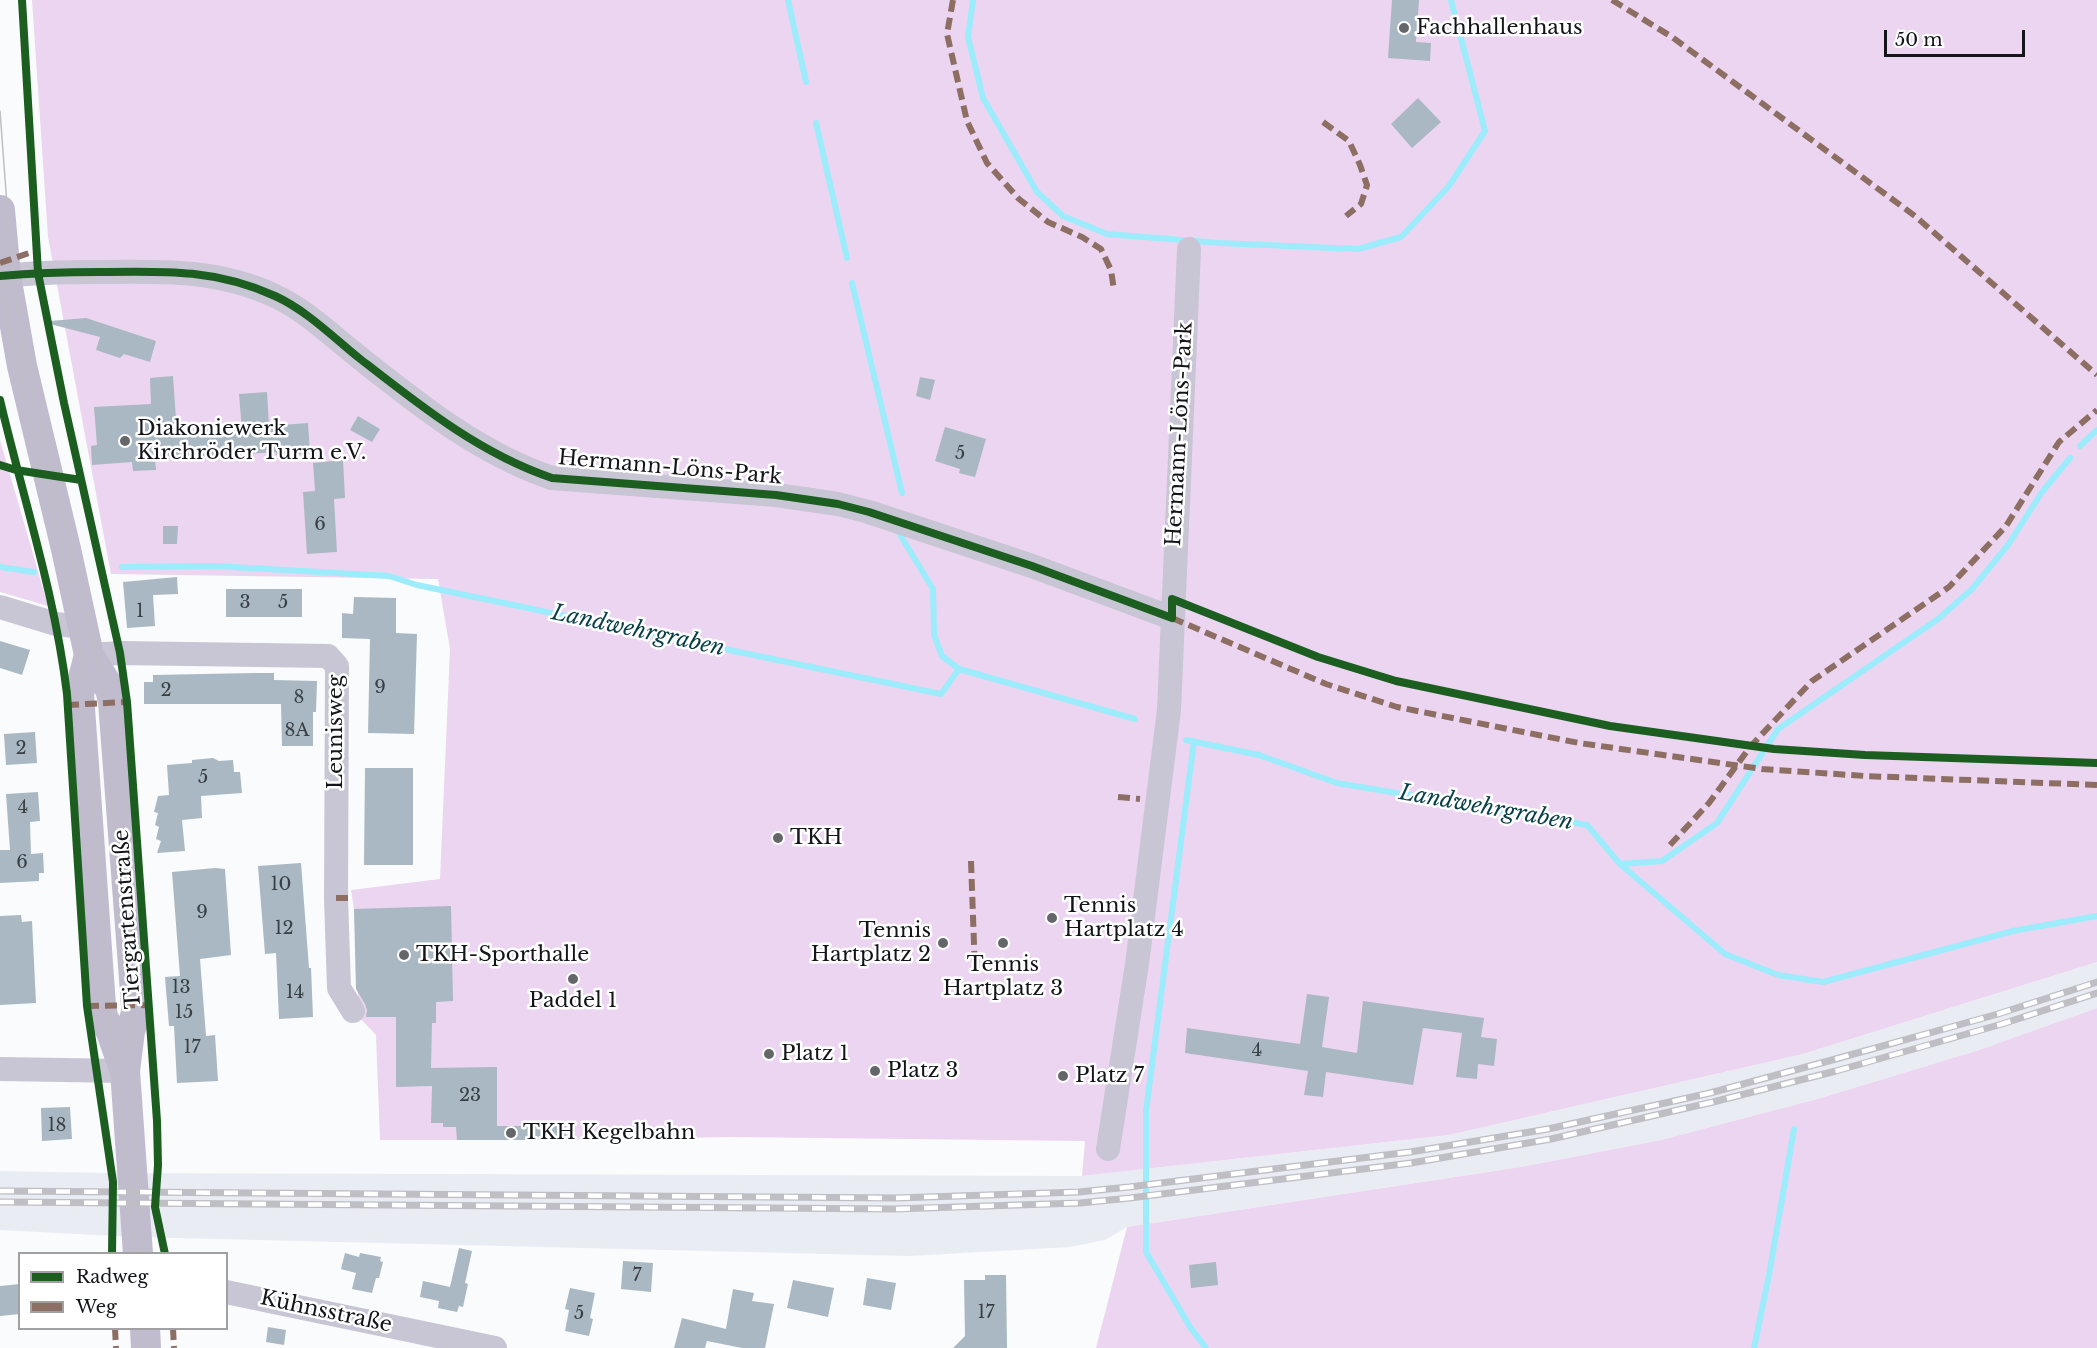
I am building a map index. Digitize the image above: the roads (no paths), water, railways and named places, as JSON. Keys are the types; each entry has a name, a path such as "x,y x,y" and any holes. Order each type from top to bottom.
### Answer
{"main road":[{"path":"0,210 6,276 22,366 86,641"},
{"name":"Tiergartenstraße","path":"86,641 79,694 101,1005 103,1017 125,1071 138,1252"},
{"path":"145,1330 146,1348"}],"street":[{"name":"Hermann-Löns-Park","path":"1108,1149 1137,964 1169,711 1189,249"},
{"name":"Hermann-Löns-Park","path":"6,276 38,273 156,271 207,274 276,297 308,317 438,417 500,457 525,469 552,478 776,495 838,504 888,518 1021,563 1172,618"},
{"name":"Leunisweg","path":"0,607 56,624 86,641 120,653 328,656 337,666 336,898 339,988 353,1011"},
{"path":"0,1070 125,1071"},
{"name":"Kühnsstraße","path":"228,1292 495,1348"}],"waterway":[{"path":"788,0 806,82"},
{"path":"973,0 968,37 983,98 1037,192 1063,216 1107,234 1219,243 1358,249 1401,237 1449,186 1485,131 1451,0"},
{"path":"816,123 847,258"},
{"path":"852,283 902,493"},
{"name":"Landwehrgraben","path":"2080,446 2097,430"},
{"name":"Landwehrgraben","path":"1186,740 1259,755 1337,783 1587,825 1620,864 1662,861 1717,823 1778,729 1938,619 1972,589 2008,545 2042,492 2070,458"},
{"path":"899,533 933,589 934,635 942,656 959,669"},
{"name":"Landwehrgraben","path":"122,567 215,566 389,576 417,585 941,694 959,669 1135,719"},
{"name":"Landwehrgraben","path":"0,567 34,572"},
{"path":"1194,741 1146,1111 1146,1252 1190,1327 1206,1348"},
{"path":"1620,864 1725,954 1778,975 1823,982 2013,931 2097,916"},
{"path":"1754,1348 1794,1129"}],"tram line":[{"path":"0,111 11,259 26,364 96,654 104,703 129,1005 143,1252"},
{"path":"0,269 18,367 62,550 84,670 111,1032 126,1150 134,1252"},
{"path":"139,1330 140,1348"},
{"path":"149,1330 150,1348"}],"railway":[{"path":"0,1191 896,1198 1079,1192 1410,1152 1548,1129 1710,1093 1998,1014 2097,982"},
{"path":"0,1202 894,1209 1080,1203 1411,1163 1551,1139 1836,1071 2002,1024 2097,993"}],"place":[{"name":"Fachhallenhaus","path":"1404,28"},
{"name":"Diakoniewerk Kirchröder Turm e.V.","path":"125,441"},
{"name":"TKH","path":"778,838"},
{"name":"Tennis Hartplatz 4","path":"1052,918"},
{"name":"Tennis Hartplatz 2","path":"943,943"},
{"name":"Tennis Hartplatz 3","path":"1003,943"},
{"name":"TKH-Sporthalle","path":"404,955"},
{"name":"Paddel 1","path":"573,979"},
{"name":"Platz 1","path":"769,1054"},
{"name":"Platz 3","path":"875,1071"},
{"name":"Platz 7","path":"1063,1076"},
{"name":"TKH Kegelbahn","path":"511,1133"}]}
